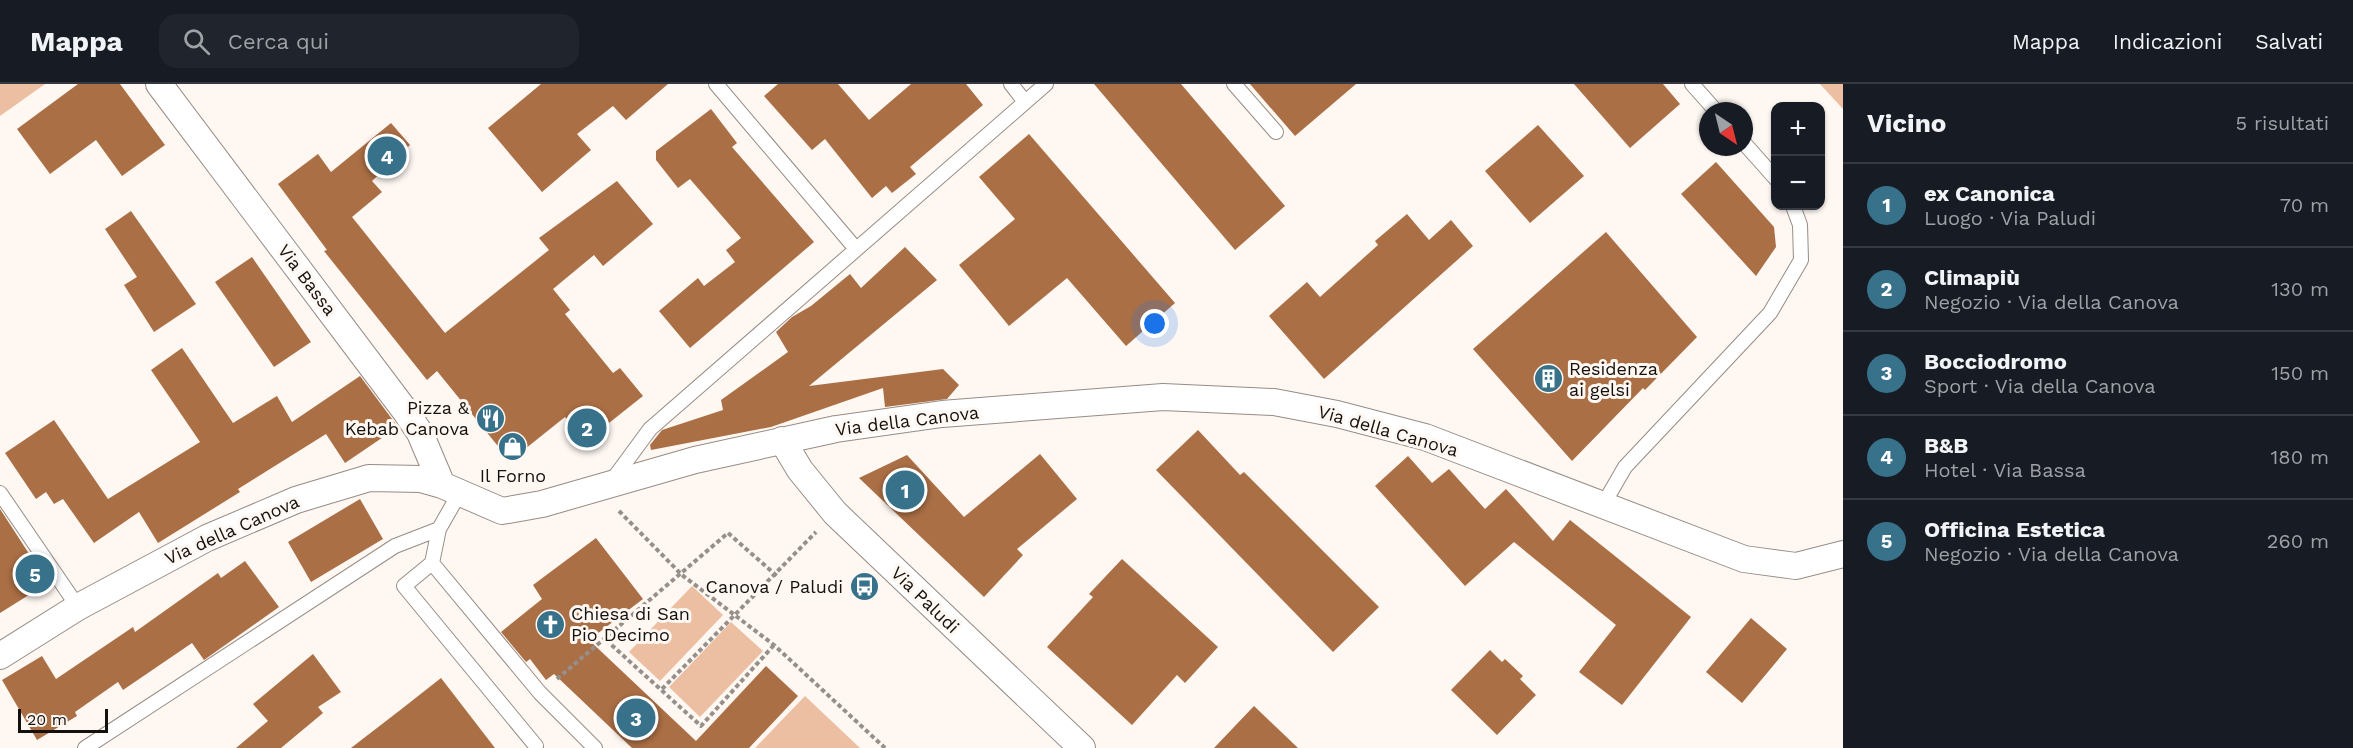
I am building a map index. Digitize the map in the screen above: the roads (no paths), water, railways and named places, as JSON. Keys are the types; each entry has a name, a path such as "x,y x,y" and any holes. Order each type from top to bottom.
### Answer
{"street":[{"name":"Via Bassa","path":"159,84 406,412 450,489"},
{"name":"Via della Canova","path":"0,656 78,608 207,538 296,500 369,478 422,479 502,511 613,494 782,440 888,421 1053,404 1163,398 1274,402 1337,414 1425,437 1744,559 1796,567 1843,554"},
{"name":"Via Paludi","path":"782,440 800,470 835,513 1082,748"}],"lane":[{"path":"716,84 856,249"},
{"path":"1011,84 1025,102"},
{"path":"613,494 650,429 1046,84"},
{"path":"1234,84 1276,132"},
{"path":"1692,84 1708,102"},
{"path":"1753,153 1771,173"},
{"path":"1603,505 1625,466 1770,314 1800,260 1800,225 1794,210"},
{"path":"450,489 432,563 404,586 536,746"},
{"path":"0,493 78,608"},
{"path":"85,748 395,546 439,529"},
{"path":"432,563 540,693 595,748"}],"place":[{"name":"B&B","path":"387,156"},
{"name":"Residenza ai gelsi","path":"1548,379"},
{"name":"Pizza & Kebab Canova","path":"490,418"},
{"name":"Climapiù","path":"587,428"},
{"name":"Il Forno","path":"513,447"},
{"name":"ex Canonica","path":"905,490"},
{"name":"Officina Estetica","path":"35,574"},
{"name":"Canova / Paludi","path":"864,587"},
{"name":"Chiesa di San Pio Decimo","path":"550,624"},
{"name":"Bocciodromo","path":"636,718"}]}
